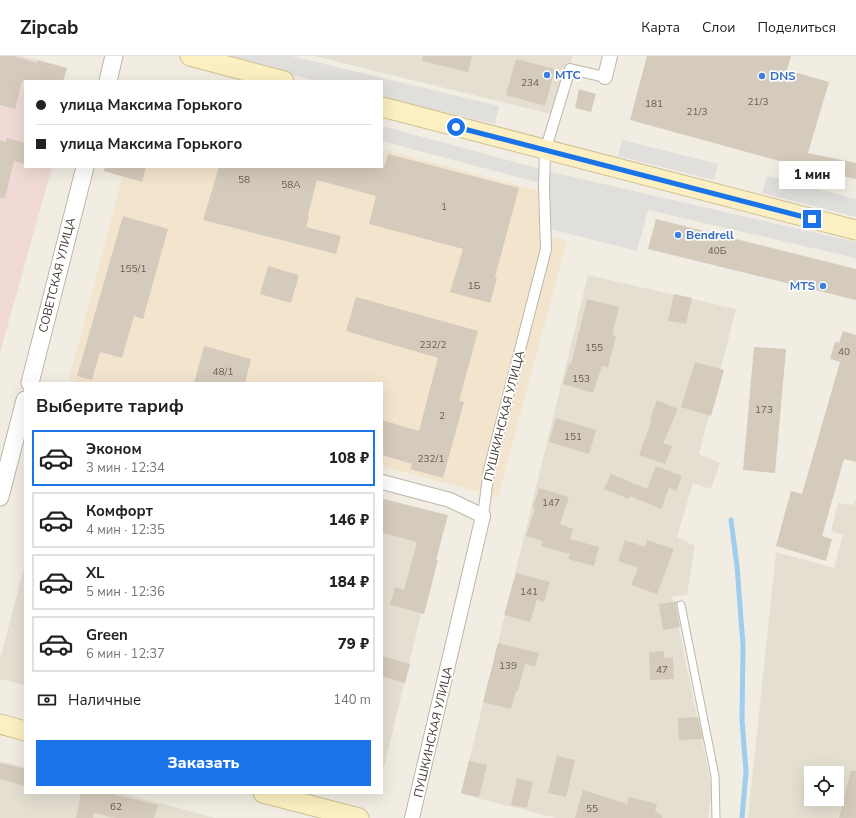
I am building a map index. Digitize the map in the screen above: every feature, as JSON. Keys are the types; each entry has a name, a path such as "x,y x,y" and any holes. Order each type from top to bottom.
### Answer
{"main road":[{"path":"190,56 280,80"},
{"path":"383,107 856,230"},
{"path":"0,724 24,731"},
{"path":"267,794 359,818"}],"street":[{"path":"108,80 114,56"},
{"name":"ПУШКИНСКАЯ УЛИЦА","path":"412,818 483,516 489,470 546,249 544,188 545,150 570,70 605,77 610,56"},
{"name":"СОВЕТСКАЯ УЛИЦА","path":"30,382 85,168"},
{"path":"0,497 24,404"},
{"path":"383,482 450,500 483,516"}],"lane":[{"path":"681,605 716,776 716,818"}],"shaded area":[{"path":"0,56 21,56 67,68 63,80 24,80 24,168 52,168 0,353"},
{"path":"213,56 291,56 499,106 495,124 383,97 383,80 313,80"},
{"path":"315,56 573,56 555,115"},
{"path":"383,126 551,172 856,242 856,258 648,210 637,251 550,229 548,185 383,141"},
{"path":"622,140 718,164 714,180 618,156"},
{"path":"383,149 546,193 549,236 567,241 498,497 383,466 383,382 76,382 69,380 125,168 383,168"},
{"path":"767,176 856,199 856,217 762,193"},
{"path":"588,275 736,309 699,454 720,463 711,489 693,483 677,537 695,546 687,595 672,596 712,789 708,818 556,818 461,794"},
{"path":"383,498 445,515 383,771"},
{"path":"856,500 856,818 748,818 776,552 834,568 843,535 831,531 838,503 852,505"},
{"path":"24,568 24,685 0,679 0,660"},
{"path":"0,761 24,767 24,794 126,794 215,818 0,818"}],"building":[{"path":"0,56 13,56 37,63 38,60 67,68 63,80 22,81 15,109 0,105"},
{"path":"423,56 472,56 468,72 422,61"},
{"path":"647,56 791,56 787,70 829,82 808,153 856,163 856,179 805,168 630,120"},
{"path":"516,59 555,69 545,106 506,95"},
{"path":"579,89 596,94 591,112 575,108"},
{"path":"7,138 24,143 24,164 14,161 5,198 0,198 0,140 6,142"},
{"path":"388,154 519,188 495,277 497,278 490,303 450,292 463,249 369,224 376,196 317,180 306,227 341,236 336,254 203,220 219,168 384,167"},
{"path":"105,168 146,168 142,182 104,171"},
{"path":"123,216 168,229 143,319 134,316 122,358 100,352 92,380 77,376"},
{"path":"656,219 856,269 856,300 648,249"},
{"path":"268,266 299,275 291,303 260,294"},
{"path":"674,294 692,298 686,324 668,321"},
{"path":"356,297 478,331 459,401 464,402 443,478 410,469 412,464 383,455 383,420 419,431 438,358 346,331"},
{"path":"587,299 619,307 612,335 616,336 608,367 602,366 593,393 563,384 569,364 571,364"},
{"path":"843,331 856,335 856,462 844,459 822,536 832,539 826,561 776,546 791,491 802,494 840,362 830,359 835,342 839,343"},
{"path":"204,346 251,359 245,382 194,382"},
{"path":"754,347 786,349 775,473 743,470"},
{"path":"695,362 724,370 711,416 681,407"},
{"path":"657,400 678,409 663,443 672,446 665,464 639,455 652,420 650,419"},
{"path":"556,418 596,430 589,454 549,442"},
{"path":"656,466 682,476 676,491 669,488 661,509 630,496 629,499 604,489 611,474 647,489"},
{"path":"539,488 569,497 560,524 573,529 570,539 599,547 594,566 568,559 570,554 541,546 543,541 526,536 535,508 533,507"},
{"path":"383,499 448,515 424,614 390,605 395,587 404,590 417,542 383,533"},
{"path":"625,540 645,547 647,540 674,549 657,594 631,585 638,568 618,561"},
{"path":"516,573 550,582 544,602 537,600 530,622 504,615"},
{"path":"678,601 676,606 680,627 663,630 659,604"},
{"path":"498,643 539,653 535,667 525,664 518,691 516,691 511,709 483,702"},
{"path":"664,651 664,658 673,657 674,679 650,680 649,652"},
{"path":"383,656 410,664 405,683 383,676"},
{"path":"698,717 703,739 679,740 678,718"},
{"path":"557,756 575,760 566,797 548,793"},
{"path":"469,761 487,765 479,797 461,793"},
{"path":"0,763 24,769 24,786 0,779"},
{"path":"851,771 856,771 856,818 839,818 842,806 844,806 844,798"},
{"path":"517,778 533,782 527,808 511,805"},
{"path":"583,790 627,804 629,797 657,804 655,812 662,815 662,818 575,818"},
{"path":"81,794 112,794 158,805 154,818 115,818 94,813 93,818 76,818"}],"waterway":[{"path":"731,520 737,566 743,646 742,720 746,772 742,818"}],"place":[{"name":"МТС","path":"547,75"},
{"name":"DNS","path":"762,76"},
{"name":"Bendrell","path":"678,235"},
{"name":"MTS","path":"823,286"}],"route":[{"path":"456,127 812,219"}]}
